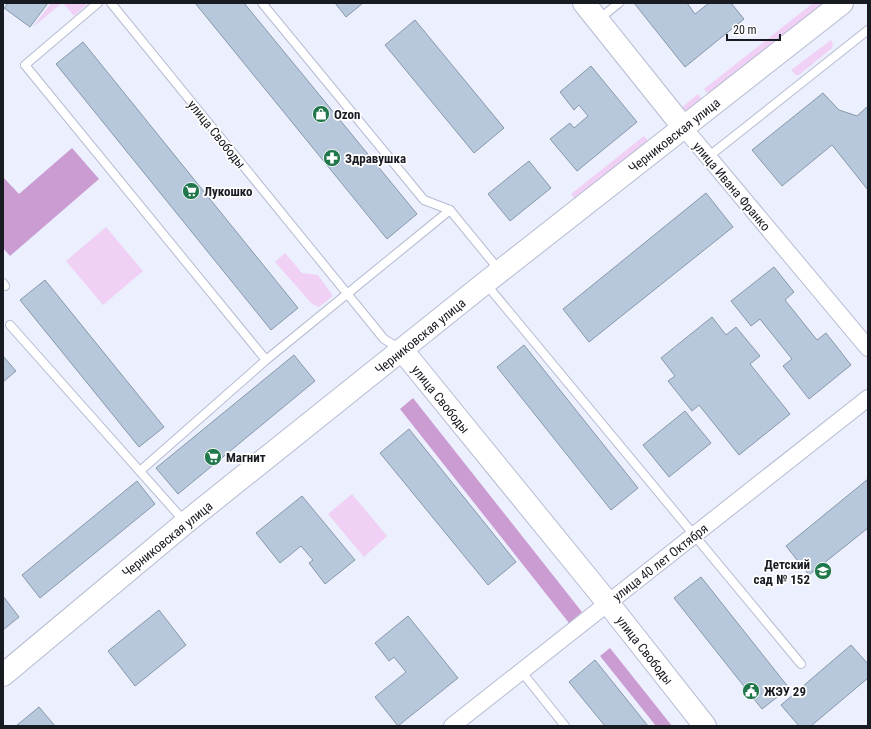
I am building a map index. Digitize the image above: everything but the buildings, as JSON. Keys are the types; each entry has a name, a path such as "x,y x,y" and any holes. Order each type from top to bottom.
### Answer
{"street":[{"name":"улица Ивана Франко","path":"584,3 684,128 868,348"},
{"name":"Черниковская улица","path":"3,675 185,523 493,277 842,3"},
{"name":"улица Свободы","path":"402,350 608,603 705,726"},
{"name":"улица 40 лет Октября","path":"452,726 868,398"}],"lane":[{"path":"98,3 25,65 266,360"},
{"name":"улица Свободы","path":"111,3 384,339 402,350"},
{"path":"262,3 424,200 450,210 493,277 694,536 801,664"},
{"path":"598,20 618,3"},
{"path":"708,157 868,30"},
{"path":"140,471 266,360 450,210"},
{"path":"10,326 185,523"},
{"path":"521,671 565,726"}],"shaded area":[{"path":"51,3 62,3 33,27"},
{"path":"63,3 89,3 74,16"},
{"path":"813,3 832,3 711,98 704,89"},
{"path":"831,40 833,44 832,48 799,75 796,75 791,70"},
{"path":"698,94 705,104 687,111 681,108"},
{"path":"644,136 652,146 575,199 571,194"},
{"path":"72,148 99,179 10,256 3,248 3,177 19,194"},
{"path":"106,227 143,271 103,305 66,261"},
{"path":"285,253 302,273 318,275 333,296 319,307 312,304 275,262"},
{"path":"413,398 582,612 569,623 400,409"},
{"path":"352,494 387,536 364,557 328,514"},
{"path":"610,648 672,726 656,726 600,656"}],"place":[{"name":"Ozon","path":"321,114"},
{"name":"Здравушка","path":"332,158"},
{"name":"Лукошко","path":"191,191"},
{"name":"Магнит","path":"213,457"},
{"name":"Детский сад № 152","path":"823,571"},
{"name":"ЖЭУ 29","path":"751,691"}]}
